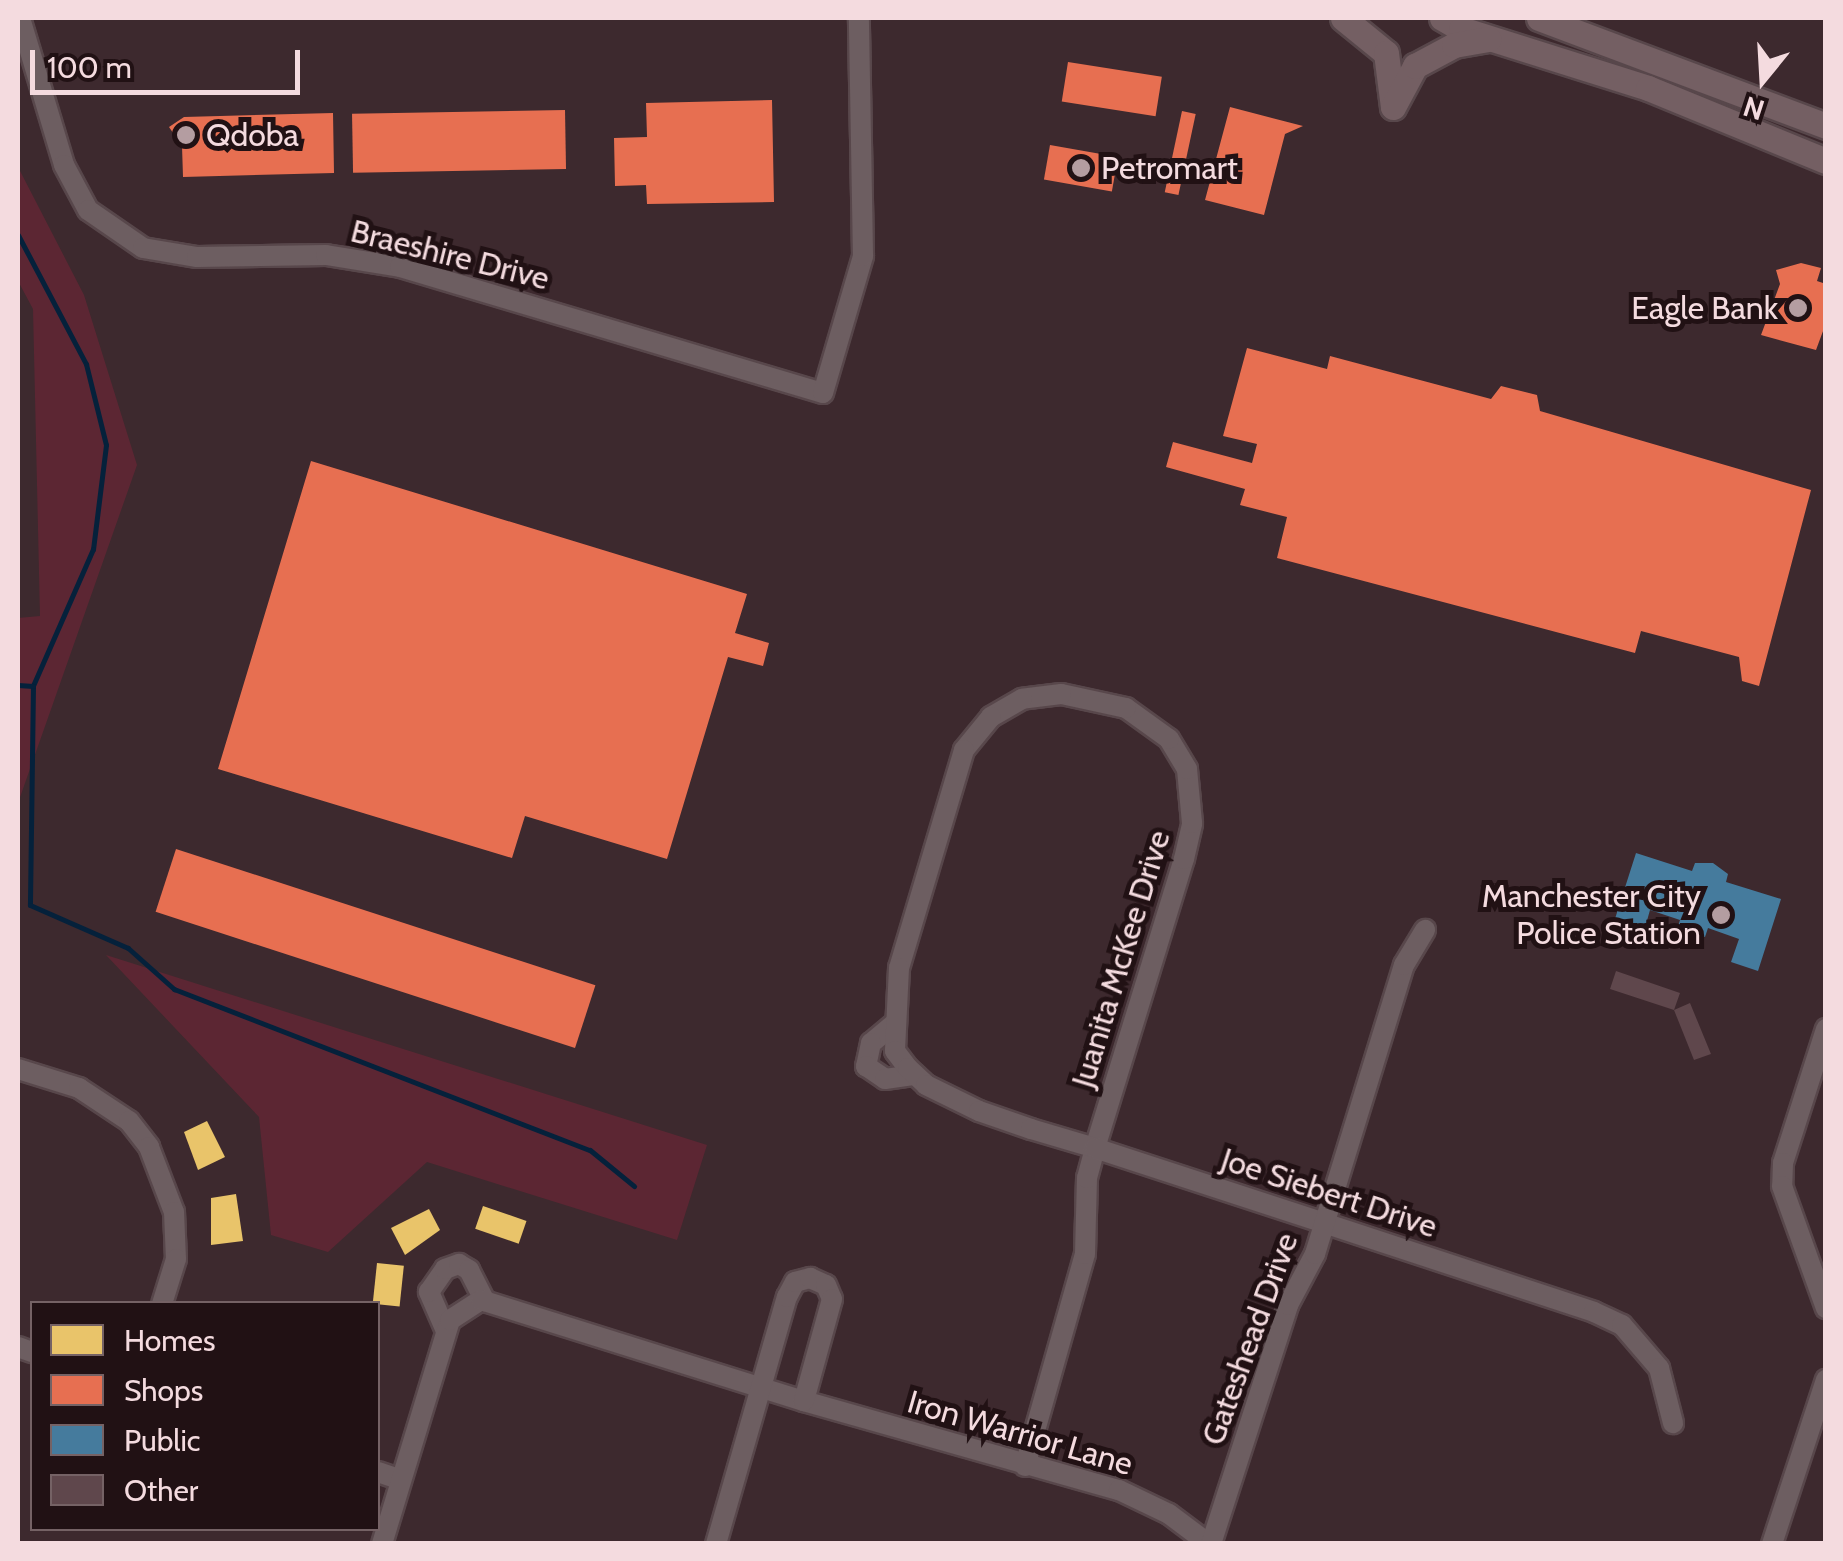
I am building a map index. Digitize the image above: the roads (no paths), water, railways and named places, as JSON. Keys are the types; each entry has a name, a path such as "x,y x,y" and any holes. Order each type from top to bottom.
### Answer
{"main road":[{"path":"1343,18 1386,53 1393,107 1415,66 1454,45 1492,38"},
{"path":"1442,18 1648,88 1826,161"},
{"path":"1539,18 1826,126"}],"street":[{"name":"Braeshire Drive","path":"20,18 64,164 88,210 143,248 196,257 326,254 400,266 823,393 863,256 859,18"},
{"name":"Juanita McKee Drive","path":"895,1050 899,968 964,750 976,732 1022,699 1061,694 1147,719 1187,769 1192,823 1095,1148 1080,1279 1024,1466"},
{"name":"Gateshead Drive","path":"1210,1544 1288,1305 1324,1223 1404,966 1426,930"},
{"name":"Joe Siebert Drive","path":"894,1024 870,1043 866,1066 885,1079 915,1074"},
{"path":"1826,1029 1783,1163 1782,1186 1826,1308"},
{"name":"Joe Siebert Drive","path":"895,1050 915,1074 979,1111 1622,1324 1658,1368 1673,1423"},
{"path":"18,1068 79,1088 129,1122 149,1148 174,1212 176,1259 163,1301"},
{"path":"382,1544 446,1331 460,1310 483,1301 469,1270 459,1264 444,1269 429,1292 446,1331"},
{"path":"716,1544 790,1288 810,1278 826,1285 832,1299 804,1402"},
{"name":"Iron Warrior Lane","path":"483,1301 804,1402 1118,1490 1169,1514 1210,1544"},
{"path":"1772,1544 1826,1380"},
{"path":"380,1473 401,1480"}],"waterway":[{"path":"18,235 86,364 106,445 93,549 33,686 30,905 128,948 174,989 590,1150 634,1186"},
{"path":"18,685 33,686"}],"place":[{"name":"Qdoba","path":"186,135"},
{"name":"Petromart","path":"1081,168"},
{"name":"Eagle Bank","path":"1798,308"},
{"name":"Manchester City Police Station","path":"1721,915"}]}
